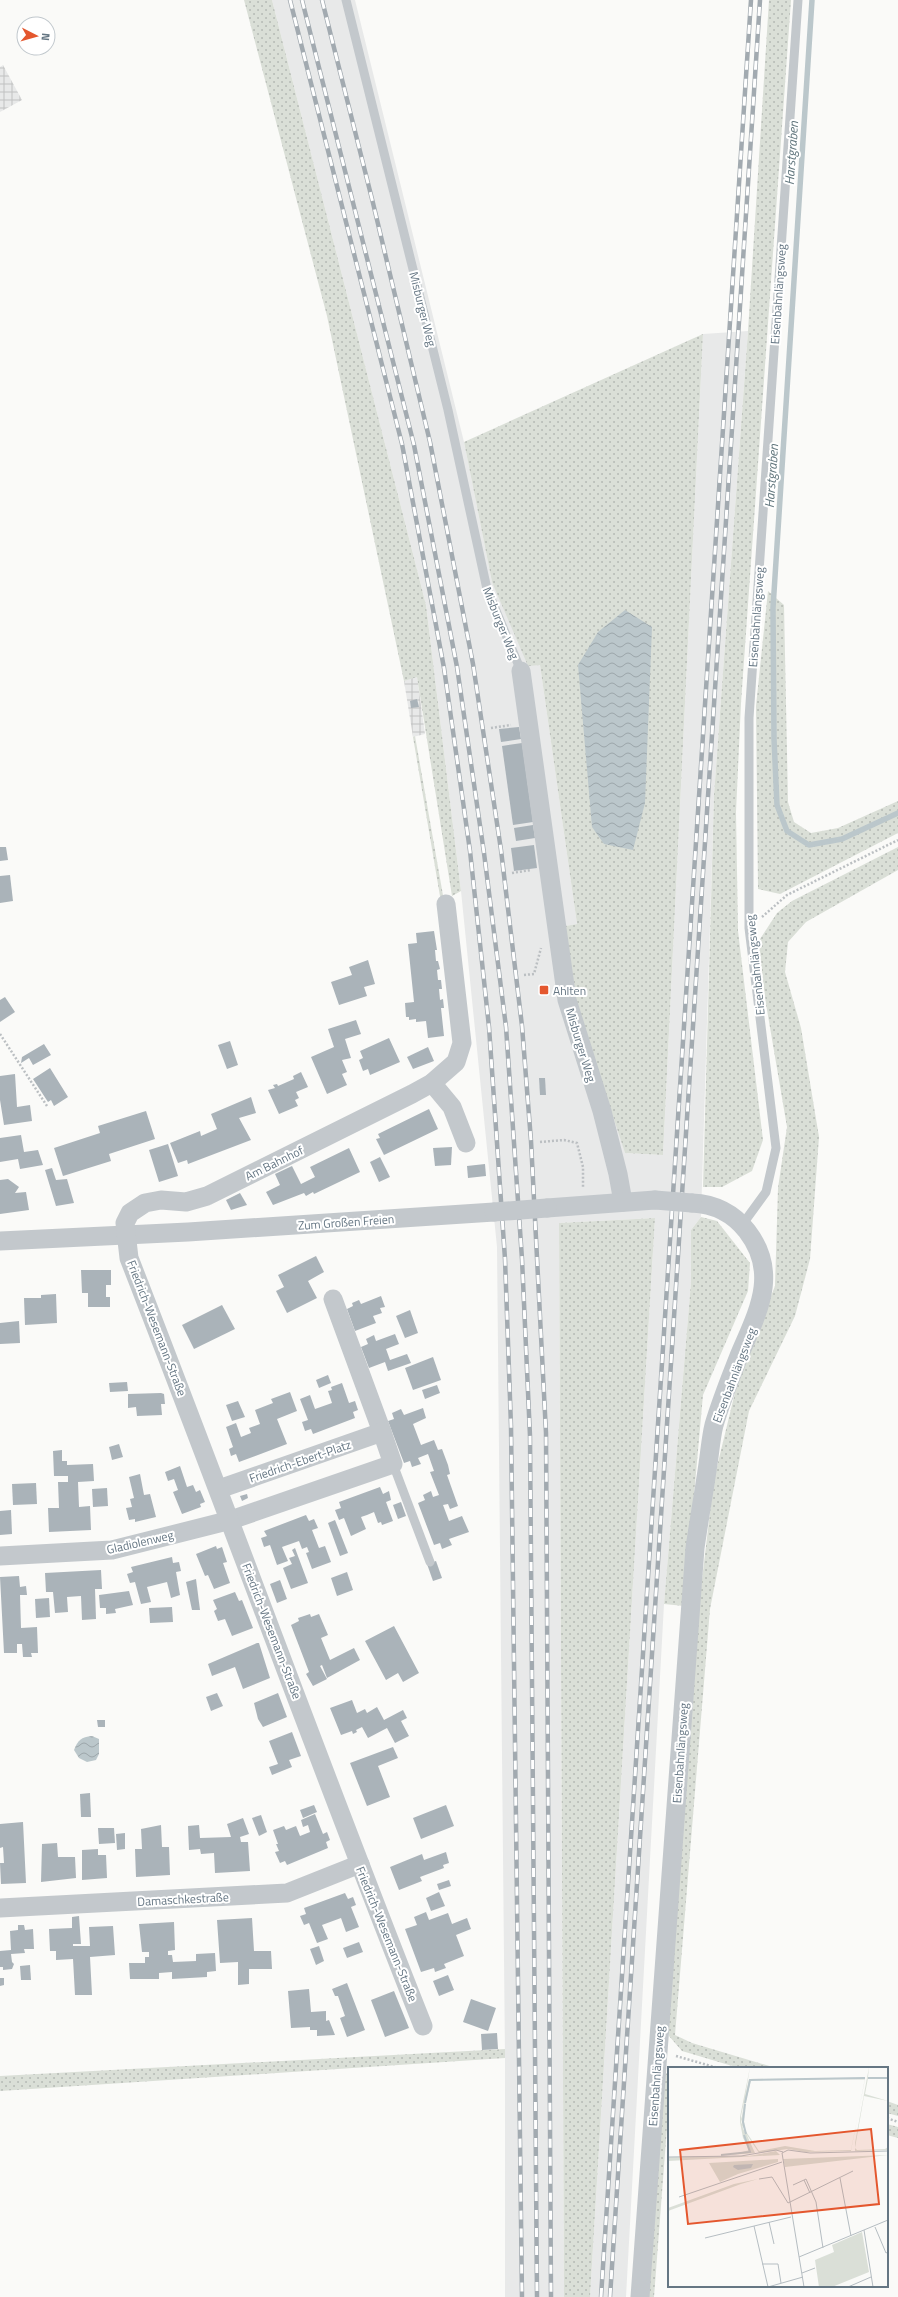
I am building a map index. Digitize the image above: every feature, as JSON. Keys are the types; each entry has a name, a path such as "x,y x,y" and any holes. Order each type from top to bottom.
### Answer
{"street":[{"name":"Misburger Weg","path":"521,671 567,1000 602,1111 618,1174 623,1202"},
{"name":"Am Bahnhof","path":"126,1234 125,1223 130,1213 145,1203 161,1200 186,1202 207,1196 432,1083 456,1062 462,1042 446,904"},
{"path":"432,1083 452,1107 466,1143"},
{"name":"Zum Großen Freien","path":"0,1241 188,1232 655,1200 692,1203"},
{"name":"Eisenbahnlängsweg","path":"640,2297 695,1548 714,1426 729,1380 760,1308 764,1274 761,1254 754,1240 742,1225 727,1213 713,1206 692,1203"},
{"name":"Friedrich-Wesemann-Straße","path":"126,1234 129,1258 231,1520 360,1864 423,2026"},
{"path":"231,1520 394,1464 333,1299"},
{"name":"Friedrich-Ebert-Platz","path":"219,1489 382,1432"},
{"name":"Gladiolenweg","path":"0,1556 112,1550 231,1520"},
{"name":"Damaschkestraße","path":"0,1908 288,1893 360,1864"}],"lane":[{"name":"Misburger Weg","path":"346,0 448,410 487,589 521,671"},
{"name":"Eisenbahnlängsweg","path":"742,1225 766,1192 776,1148 749,928 749,718 798,0"},
{"path":"394,1464 430,1562"}],"path":[{"path":"749,928 787,895 898,840"},
{"path":"524,975 534,974 543,938 557,936"},
{"path":"0,1034 47,1106"},
{"path":"540,1142 564,1140 577,1143 582,1167 583,1194"},
{"path":"658,2052 714,2067"},
{"path":"888,2118 898,2122"}],"shaded area":[{"path":"244,0 272,0 426,605 461,891 452,896 417,677 404,681 327,316"},
{"path":"272,0 355,0 464,442 492,582 540,665 577,924 565,926 625,1153 663,1155 703,334 748,331 714,795 701,1217 691,1230 691,1282 664,1604 626,2297 590,2297 655,1218 559,1223 564,2297 505,2297 505,2058 497,1247 461,891 426,605"},
{"path":"769,0 791,0 741,703 736,812 738,931 763,1140 752,1171 722,1187 703,1187 714,795 748,331"},
{"path":"3,65 22,100 0,112 0,67"},
{"path":"703,334 663,1155 625,1153 577,1006 565,926 577,924 540,665 528,666 492,582 464,442"},
{"path":"768,591 784,605 788,802 794,822 811,833 838,828 898,801 898,833 780,894 758,889 756,706"},
{"path":"417,676 425,734 413,737 404,681"},
{"path":"415,736 444,901 441,902 413,737"},
{"path":"898,847 898,870 806,922 788,942 785,972 801,1028 819,1137 810,1259 795,1316 749,1411 710,1609 675,2035 692,2043 773,2067 736,2067 682,2051 669,2036 667,2027 695,1638 714,1479 739,1376 775,1286 778,1188 787,1127 766,1004 759,952 760,939 777,913 792,901"},
{"path":"701,1217 717,1221 750,1263 748,1291 703,1395 684,1606 664,1604 691,1282 691,1230"},
{"path":"655,1218 590,2297 564,2297 559,1223"},
{"path":"505,2049 505,2058 0,2091 0,2076"},
{"path":"668,2072 668,2114 654,2297 648,2297 665,2075"},
{"path":"888,2101 898,2105 898,2116 888,2113"},
{"path":"888,2124 898,2127 898,2138 888,2135"}],"water":[{"path":"625,610 652,627 645,803 633,850 604,844 592,827 578,665 598,632"},
{"path":"92,1736 99,1739 99,1754 96,1760 87,1762 79,1758 74,1750 80,1740 85,1737"}],"building":[{"path":"417,699 419,707 411,708 410,701"},
{"path":"519,727 521,739 501,742 499,729"},
{"path":"522,743 533,822 513,825 502,746"},
{"path":"533,825 535,838 516,841 514,828"},
{"path":"534,845 537,868 514,871 511,848"},
{"path":"0,847 6,847 8,860 0,861"},
{"path":"10,875 13,901 0,903 0,876"},
{"path":"434,931 437,950 435,950 436,961 438,961 440,969 437,970 438,980 441,980 442,989 439,989 440,1000 443,999 444,1008 441,1008 444,1036 428,1038 426,1021 416,1022 416,1019 409,1020 409,1017 406,1017 405,1003 414,1002 408,944 417,943 416,933"},
{"path":"368,960 375,984 364,987 367,996 339,1005 331,982 352,975 349,967"},
{"path":"5,997 15,1012 0,1022 0,1000"},
{"path":"356,1020 361,1034 345,1039 351,1058 342,1060 347,1072 342,1074 347,1085 327,1094 311,1057 334,1047 328,1029"},
{"path":"389,1038 400,1062 370,1075 368,1069 363,1071 359,1060 363,1058 360,1051"},
{"path":"230,1041 238,1065 227,1069 218,1045"},
{"path":"44,1044 51,1055 33,1065 29,1058 21,1063 22,1057"},
{"path":"428,1047 434,1061 413,1069 407,1057"},
{"path":"50,1068 68,1097 54,1106 51,1100 48,1102 33,1079"},
{"path":"301,1072 308,1087 296,1092 299,1098 295,1100 298,1106 279,1114 268,1090 275,1088 273,1085 277,1084 278,1086 294,1079 293,1076"},
{"path":"15,1074 17,1107 30,1105 32,1121 4,1125 0,1100 0,1076"},
{"path":"539,1078 545,1078 546,1095 540,1095"},
{"path":"251,1097 256,1113 239,1118 251,1140 188,1164 187,1160 178,1163 170,1143 200,1131 201,1136 217,1129 211,1114"},
{"path":"429,1109 438,1129 384,1155 376,1139 380,1138 378,1134"},
{"path":"146,1111 155,1139 109,1154 111,1161 63,1176 54,1148 100,1133 98,1126"},
{"path":"21,1135 24,1152 38,1150 43,1165 20,1169 18,1159 0,1162 0,1138"},
{"path":"168,1144 178,1176 159,1182 149,1150"},
{"path":"452,1147 451,1165 435,1166 433,1148"},
{"path":"349,1148 360,1172 314,1194 313,1192 306,1196 304,1193 273,1205 266,1192 280,1185 275,1174 292,1166 301,1184 315,1177 310,1167"},
{"path":"380,1157 390,1177 379,1182 370,1162"},
{"path":"485,1164 486,1176 468,1178 467,1166"},
{"path":"52,1168 56,1180 67,1179 74,1203 56,1206 45,1170"},
{"path":"8,1179 19,1187 15,1193 26,1192 29,1210 0,1214 0,1180"},
{"path":"240,1193 247,1205 231,1210 226,1200"},
{"path":"316,1256 324,1272 308,1281 317,1298 287,1313 276,1291 284,1287 278,1275"},
{"path":"81,1270 111,1270 111,1285 106,1285 106,1297 110,1297 110,1307 88,1307 88,1293 82,1293"},
{"path":"56,1294 57,1323 25,1325 24,1298 41,1298 41,1295"},
{"path":"381,1296 385,1307 380,1308 382,1313 373,1316 376,1323 355,1331 347,1309 353,1306 352,1303 359,1300 361,1304"},
{"path":"222,1305 235,1329 194,1349 182,1325"},
{"path":"410,1310 418,1333 405,1338 396,1316"},
{"path":"19,1321 20,1343 0,1344 0,1323"},
{"path":"395,1334 399,1344 386,1349 390,1360 407,1354 411,1363 388,1371 385,1362 369,1368 361,1347 368,1344 366,1339 374,1335 376,1341"},
{"path":"433,1357 441,1380 413,1390 405,1368"},
{"path":"328,1375 331,1383 319,1388 316,1380"},
{"path":"127,1382 128,1391 110,1392 109,1383"},
{"path":"342,1383 349,1403 355,1401 358,1410 353,1412 355,1418 313,1434 311,1429 305,1431 302,1422 308,1420 300,1399 310,1395 315,1409 332,1403 328,1391 332,1390 331,1387"},
{"path":"437,1385 440,1393 425,1399 422,1390"},
{"path":"290,1392 297,1411 277,1419 287,1444 239,1462 236,1454 231,1456 229,1449 233,1447 226,1427 236,1423 241,1437 251,1433 249,1428 260,1424 255,1410 273,1403 271,1399"},
{"path":"128,1394 164,1394 165,1404 161,1404 162,1415 137,1416 136,1407 128,1408"},
{"path":"238,1401 245,1417 232,1421 226,1405"},
{"path":"423,1408 426,1418 413,1424 421,1445 434,1440 438,1450 442,1449 450,1474 447,1475 458,1506 450,1509 448,1504 443,1505 449,1521 462,1516 469,1532 449,1539 452,1545 442,1549 440,1543 434,1545 418,1503 425,1500 423,1495 431,1491 433,1497 439,1495 430,1472 434,1471 428,1454 418,1458 421,1464 412,1467 410,1461 404,1463 388,1421 394,1419 392,1413 401,1409 404,1415"},
{"path":"119,1444 123,1457 112,1460 109,1447"},
{"path":"62,1450 62,1461 67,1461 67,1465 93,1464 94,1481 78,1482 79,1507 90,1506 91,1530 49,1532 48,1508 59,1508 58,1482 68,1482 68,1476 54,1476 53,1451"},
{"path":"180,1466 187,1487 193,1485 196,1492 200,1490 205,1502 200,1504 201,1507 182,1514 173,1492 178,1490 174,1479 168,1481 165,1472"},
{"path":"140,1474 144,1495 150,1494 156,1517 135,1522 135,1519 129,1520 126,1508 132,1507 130,1499 134,1498 129,1477"},
{"path":"36,1483 37,1504 13,1505 12,1484"},
{"path":"380,1487 383,1494 389,1491 391,1500 386,1502 393,1521 382,1525 381,1522 378,1523 374,1512 361,1517 366,1529 351,1536 344,1518 339,1520 335,1510 341,1508 339,1502"},
{"path":"107,1488 108,1506 93,1507 92,1489"},
{"path":"247,1494 248,1498 242,1501 240,1496"},
{"path":"401,1502 406,1516 398,1519 393,1505"},
{"path":"11,1510 12,1534 0,1535 0,1511"},
{"path":"306,1515 309,1521 314,1519 318,1528 312,1530 319,1548 325,1546 331,1562 312,1569 306,1553 309,1552 307,1547 302,1549 299,1541 282,1547 288,1561 277,1565 270,1545 264,1547 261,1538 267,1536 264,1531"},
{"path":"335,1520 348,1553 340,1556 328,1523"},
{"path":"216,1546 217,1549 222,1547 227,1562 223,1563 230,1583 214,1589 208,1575 205,1576 196,1554"},
{"path":"295,1548 308,1583 291,1589 283,1568 292,1564 289,1558 295,1556 292,1550"},
{"path":"172,1557 173,1563 179,1562 181,1571 176,1572 180,1595 171,1598 167,1582 147,1587 151,1602 141,1604 135,1582 130,1583 127,1574 133,1572 131,1567"},
{"path":"436,1561 442,1578 433,1581 427,1564"},
{"path":"101,1570 102,1589 95,1589 96,1619 82,1620 81,1596 67,1597 68,1612 55,1613 53,1592 46,1592 45,1573"},
{"path":"347,1572 353,1590 337,1596 331,1578"},
{"path":"19,1576 20,1587 26,1586 27,1595 20,1595 21,1628 37,1627 38,1653 31,1653 32,1657 23,1657 22,1644 17,1644 17,1653 4,1653 0,1577"},
{"path":"196,1579 200,1610 192,1610 186,1582"},
{"path":"280,1580 287,1599 277,1603 270,1584"},
{"path":"129,1591 133,1605 115,1609 116,1613 106,1614 106,1608 100,1608 99,1595"},
{"path":"235,1592 239,1601 242,1600 253,1628 232,1636 225,1619 218,1621 214,1611 217,1609 213,1600"},
{"path":"49,1598 50,1617 36,1618 35,1599"},
{"path":"172,1607 173,1622 150,1623 149,1608"},
{"path":"310,1614 311,1617 319,1614 328,1635 321,1638 330,1660 354,1648 360,1660 327,1678 322,1665 320,1666 327,1679 313,1686 306,1674 309,1672 291,1625 299,1621 298,1618"},
{"path":"394,1626 419,1673 403,1682 398,1673 386,1680 365,1641"},
{"path":"259,1643 270,1678 243,1689 235,1667 212,1676 208,1664"},
{"path":"217,1693 223,1706 211,1711 206,1697"},
{"path":"278,1693 287,1717 263,1727 258,1719 254,1703"},
{"path":"352,1700 357,1713 365,1709 367,1713 377,1707 384,1720 403,1710 407,1718 401,1721 409,1736 395,1743 387,1728 368,1738 362,1727 356,1730 357,1732 353,1734 352,1731 341,1735 330,1708"},
{"path":"97,1720 105,1720 105,1727 98,1727"},
{"path":"292,1732 301,1756 289,1760 292,1767 272,1775 269,1767 278,1764 269,1741"},
{"path":"393,1747 398,1758 378,1766 390,1797 367,1806 350,1763"},
{"path":"90,1793 91,1817 81,1817 80,1794"},
{"path":"314,1805 317,1812 303,1818 300,1810"},
{"path":"446,1805 454,1826 421,1839 413,1818"},
{"path":"315,1814 323,1834 327,1832 330,1840 326,1842 328,1848 287,1865 285,1861 280,1863 275,1852 279,1851 273,1830 284,1826 286,1830 296,1826 300,1836 310,1832 308,1825 303,1827 301,1820"},
{"path":"261,1815 267,1832 259,1836 252,1818"},
{"path":"243,1818 249,1834 240,1837 241,1842 248,1842 250,1871 215,1873 214,1853 201,1854 200,1849 189,1850 188,1826 199,1825 200,1838 231,1837 227,1824"},
{"path":"23,1822 26,1883 1,1884 0,1863 4,1863 3,1847 0,1848 0,1824"},
{"path":"161,1825 162,1847 169,1847 170,1875 136,1877 135,1849 142,1849 141,1829"},
{"path":"98,1828 114,1828 115,1843 99,1844"},
{"path":"125,1833 125,1849 117,1850 116,1834"},
{"path":"57,1843 58,1857 75,1857 76,1878 41,1882 42,1844"},
{"path":"98,1849 98,1855 106,1855 107,1878 82,1880 82,1850"},
{"path":"446,1852 449,1863 443,1865 444,1868 420,1877 422,1881 399,1890 390,1867 422,1854 424,1860"},
{"path":"449,1880 451,1886 439,1890 437,1884"},
{"path":"439,1892 445,1906 431,1911 426,1898"},
{"path":"345,1893 348,1899 353,1897 356,1905 351,1907 359,1927 346,1932 341,1918 322,1925 328,1939 317,1943 309,1923 304,1925 300,1916 306,1914 304,1908"},
{"path":"426,1912 429,1920 448,1913 452,1924 467,1918 471,1929 456,1935 464,1956 444,1964 446,1968 435,1972 434,1968 421,1972 405,1929 417,1925 414,1917"},
{"path":"79,1916 81,1944 73,1944 73,1946 90,1946 89,1927 113,1926 115,1955 90,1957 92,1995 75,1995 73,1959 56,1960 56,1951 50,1951 49,1929 72,1928 72,1917"},
{"path":"252,1918 254,1951 271,1951 272,1969 249,1969 249,1984 238,1985 238,1962 220,1963 217,1920"},
{"path":"174,1922 175,1950 168,1951 168,1955 172,1955 173,1962 196,1961 196,1954 215,1953 216,1971 207,1972 207,1977 172,1979 172,1972 159,1973 159,1979 130,1979 129,1963 145,1963 145,1957 149,1957 149,1952 142,1952 139,1924"},
{"path":"18,1925 24,1925 25,1930 33,1929 34,1949 24,1949 25,1953 11,1954 12,1962 14,1964 12,1969 3,1970 3,1967 0,1967 0,1951 11,1950 10,1931 18,1930"},
{"path":"359,1942 363,1952 347,1958 343,1948"},
{"path":"319,1946 324,1961 316,1965 310,1949"},
{"path":"30,1965 31,1980 21,1980 20,1966"},
{"path":"448,1975 454,1990 439,1996 433,1981"},
{"path":"0,1978 4,1978 4,1985 0,1986"},
{"path":"347,1983 365,2030 347,2037 340,2018 345,2016 338,1996 335,1996 332,1989"},
{"path":"309,1989 311,2012 326,2011 326,2021 329,2020 335,2035 317,2036 317,2030 310,2030 310,2027 291,2028 288,1991"},
{"path":"394,1991 409,2028 385,2037 371,2000"},
{"path":"471,1999 496,2008 488,2031 463,2022"},
{"path":"497,2033 498,2049 482,2050 481,2034"}],"waterway":[{"name":"Harstgraben","path":"812,0 773,608 774,739 777,805 787,831 809,845 842,839 898,813"}],"railway":[{"path":"290,0 402,444 444,668 470,851 489,1027 505,1259 511,1426 522,2297"},
{"path":"302,0 414,445 457,667 484,853 506,1027 522,1259 530,1436 537,2297"},
{"path":"322,0 373,203 430,442 473,664 501,850 522,1026 531,1141 546,1433 551,2297"},
{"path":"601,2297 751,0"},
{"path":"610,2297 760,0"}],"place":[{"name":"Ahlten","path":"544,990"}]}
